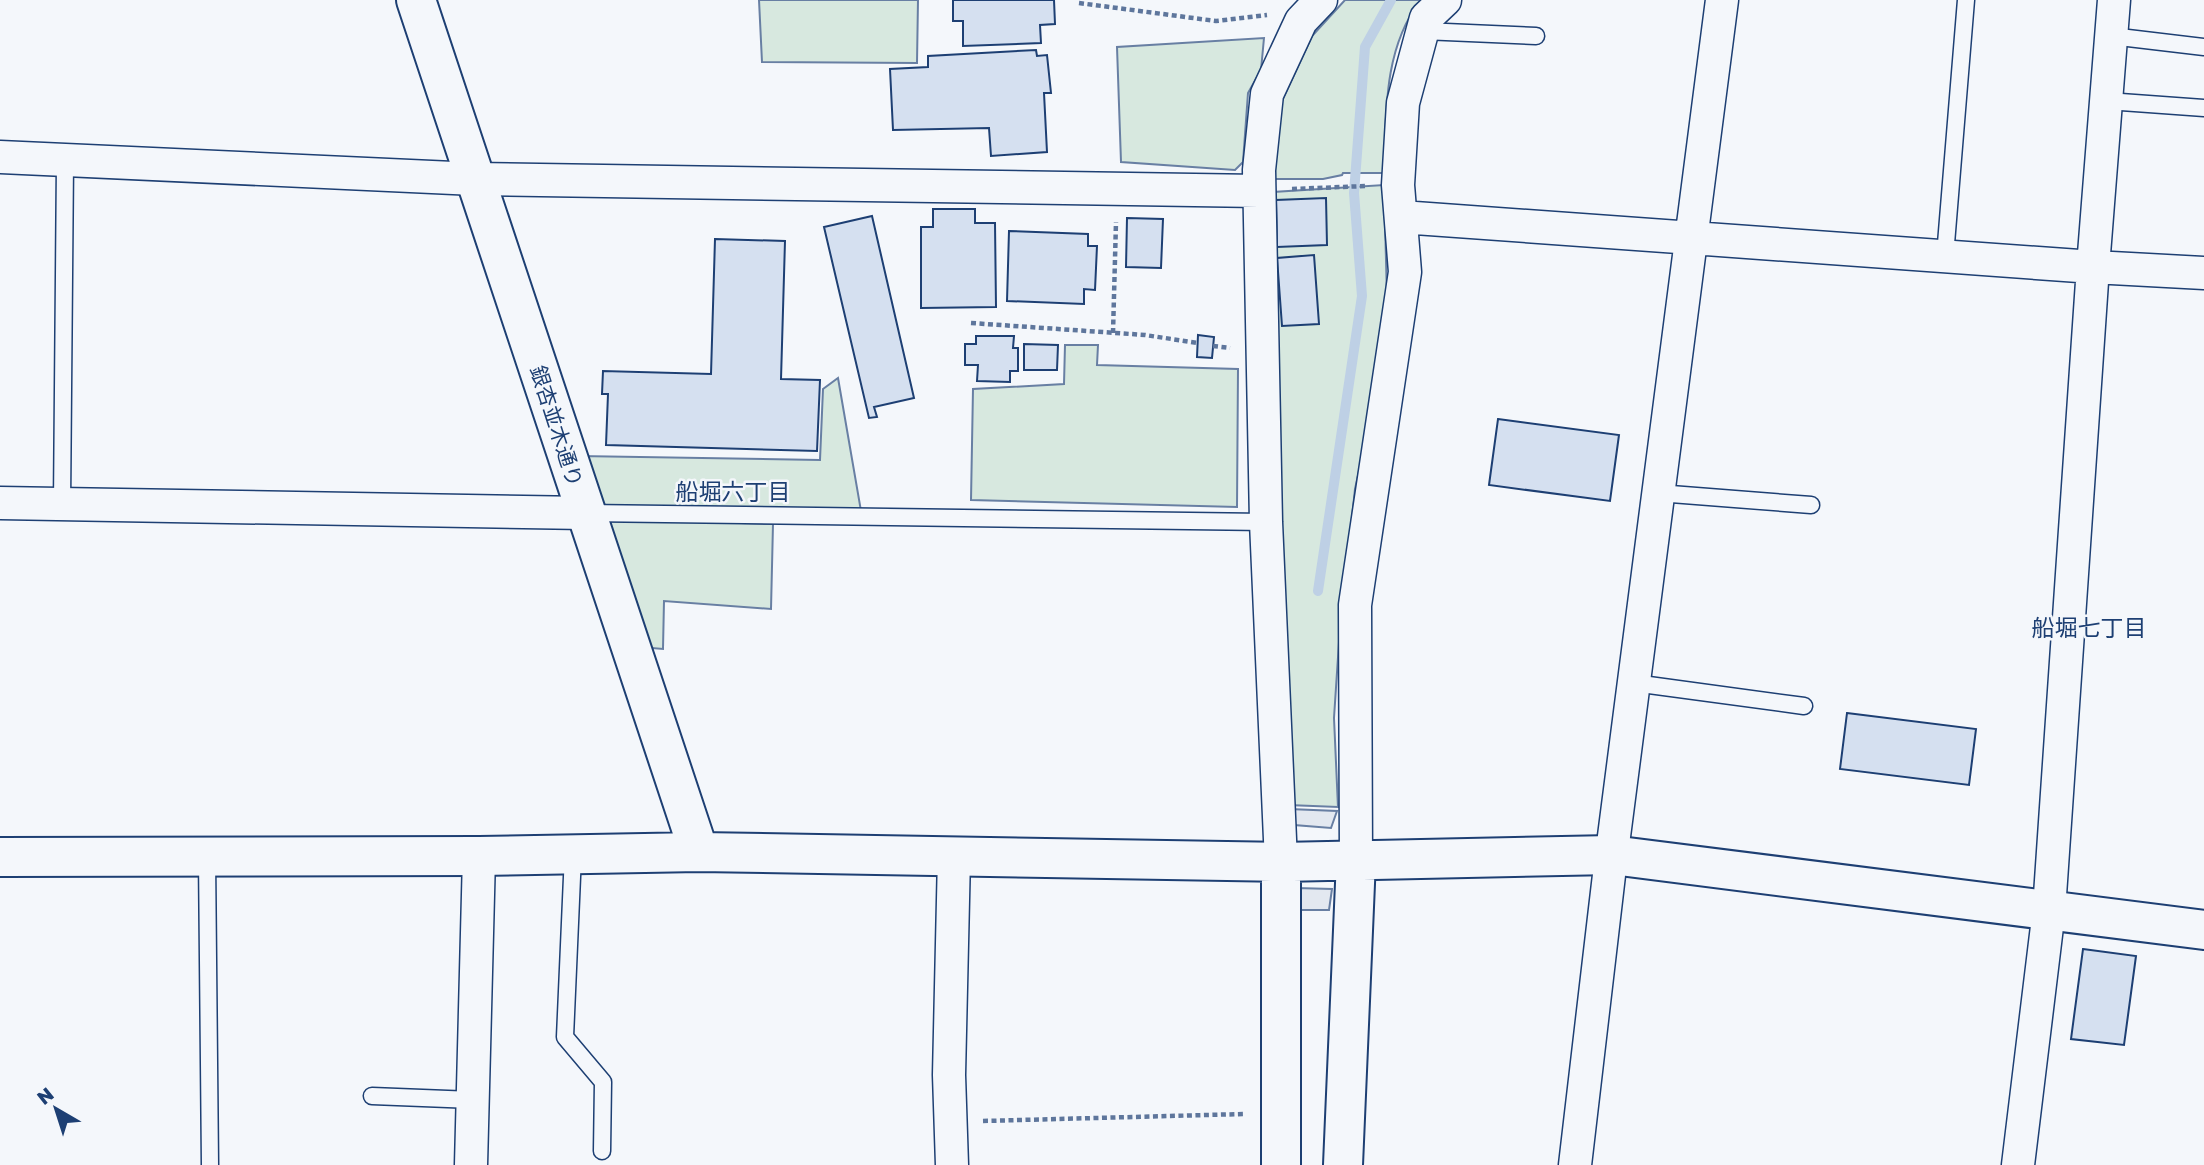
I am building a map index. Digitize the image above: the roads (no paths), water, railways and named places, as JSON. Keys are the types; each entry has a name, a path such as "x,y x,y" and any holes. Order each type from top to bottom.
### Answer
{"street":[{"name":"銀杏並木通り","path":"416,0 699,852"},
{"path":"1343,1165 1356,860 1354,605 1405,272 1398,185 1403,103 1426,18 1445,0"},
{"path":"1575,1165 1722,0"},
{"path":"2018,1165 2049,910 2114,0"},
{"path":"1281,1165 1281,862 1266,522 1259,170 1267,94 1301,8"},
{"path":"0,157 475,179 1259,191"},
{"path":"1401,217 2204,273"},
{"path":"0,503 585,513"},
{"path":"0,857 479,856 699,852 1281,862 1612,855 2204,930"},
{"path":"471,1165 479,856"},
{"path":"953,1165 949,1075 954,856"}],"lane":[{"path":"1945,256 1966,0"},
{"path":"1423,31 1536,36"},
{"path":"2111,36 2204,47"},
{"path":"2107,101 2204,108"},
{"path":"62,504 65,161"},
{"path":"1658,493 1811,505"},
{"path":"585,513 1266,522"},
{"path":"1634,683 1804,706"},
{"path":"573,854 565,1037 603,1082 601,1151"},
{"path":"207,857 210,1165"},
{"path":"372,1096 473,1100"}],"waterway":[{"path":"1318,591 1362,296 1354,193 1365,47 1391,0"}],"district":[{"name":"船堀六丁目","path":"733,491"},
{"name":"船堀七丁目","path":"2089,627"}]}
